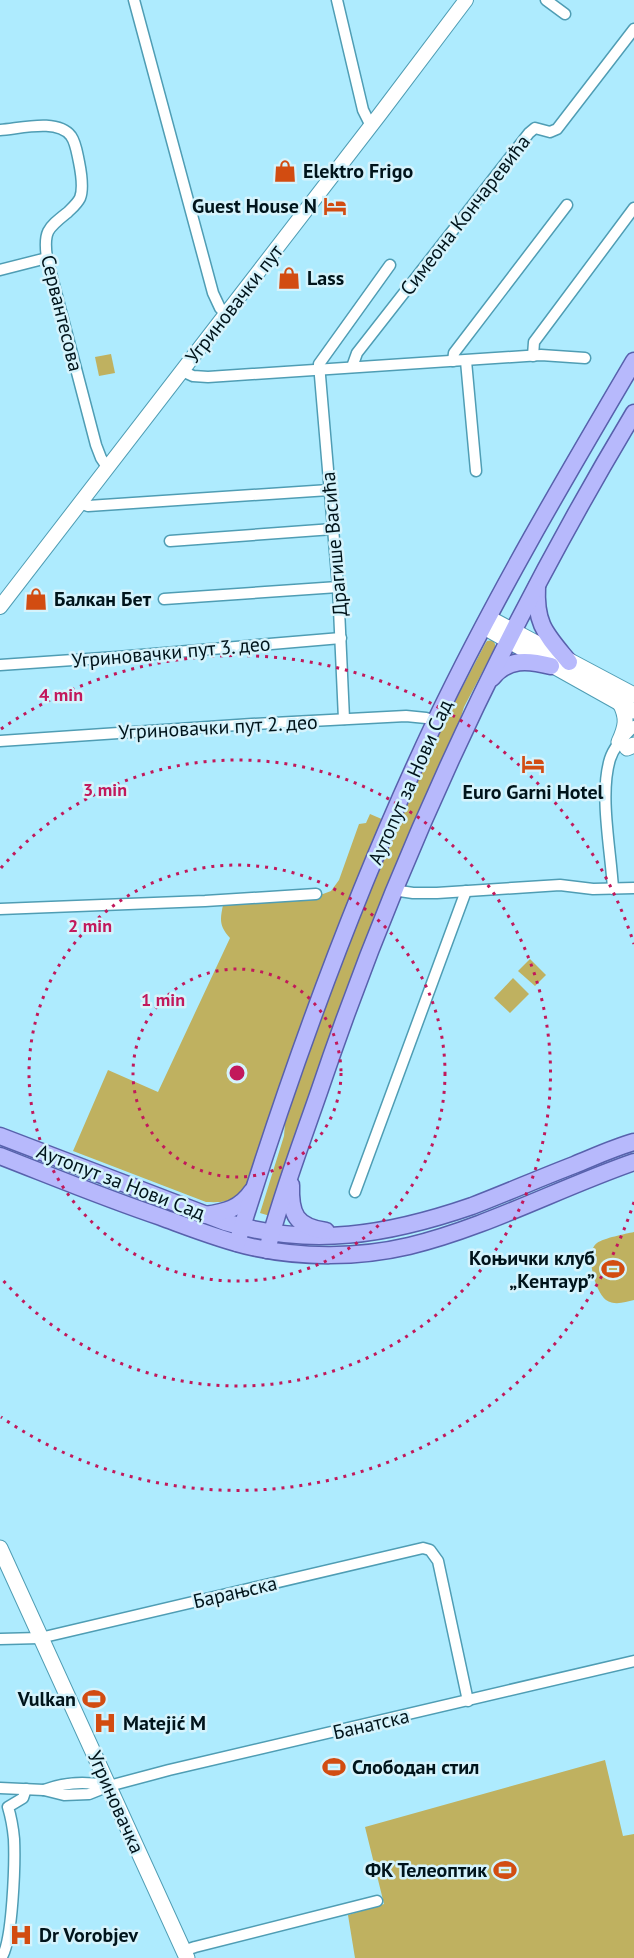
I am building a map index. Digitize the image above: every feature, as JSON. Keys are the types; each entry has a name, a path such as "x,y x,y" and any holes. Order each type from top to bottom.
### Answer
{"main road":[{"name":"Аутопут за Нови Сад","path":"240,1235 306,1034 352,912 396,807 436,721 487,622 634,361"},
{"name":"Аутопут за Нови Сад","path":"0,1156 144,1212 269,1241 342,1023 393,890 510,634 587,492 634,413"},
{"path":"537,582 540,622 548,636 570,662"},
{"path":"487,622 570,662 629,695 634,711"},
{"path":"510,634 551,666"},
{"path":"481,694 495,675 514,662 535,661 629,695"},
{"path":"627,745 626,717 629,695"},
{"name":"Аутопут за Нови Сад","path":"0,1136 204,1215 240,1235"},
{"path":"269,1241 354,1234 406,1226 474,1205 634,1142"},
{"path":"269,1241 340,1255 362,1254 410,1246 487,1220 634,1162"},
{"path":"291,1172 292,1205 299,1221 316,1230 354,1234"},
{"path":"204,1215 235,1208 243,1202 257,1183"},
{"name":"Угриновачка","path":"0,1548 185,1955"}],"street":[{"path":"134,0 213,293 219,308 226,314"},
{"path":"337,0 363,110 371,126"},
{"name":"Угриновачки пут","path":"0,607 466,0"},
{"path":"546,0 565,14"},
{"name":"Симеона Кончаревића","path":"352,367 357,353 529,133 535,128 549,132 557,129 634,29"},
{"name":"Сервантесова","path":"0,130 54,126 67,132 74,141 80,168 81,197 47,231 45,239 47,258 96,445 100,458 107,466"},
{"path":"453,361 454,352 567,205"},
{"path":"533,356 534,342 634,207"},
{"path":"0,270 47,258"},
{"path":"319,369 320,360 390,265"},
{"path":"182,371 193,376 208,377 533,356 585,358"},
{"path":"466,361 476,471"},
{"name":"Драгише Васића","path":"319,369 338,587 344,719"},
{"path":"80,503 88,506 329,490"},
{"path":"170,542 333,529"},
{"path":"164,599 338,587"},
{"name":"Угриновачки пут 3. део","path":"0,665 341,638"},
{"name":"Угриновачки пут 2. део","path":"0,741 344,719 415,717 436,721"},
{"path":"614,889 606,789 610,759 627,745 634,726"},
{"path":"393,890 413,893 560,885 593,889 634,888"},
{"path":"355,1192 466,891"},
{"path":"0,909 316,894"},
{"name":"Барањска","path":"0,1639 40,1638 423,1548 430,1550 436,1557 441,1572 468,1701"},
{"name":"Банатска","path":"109,1786 634,1661"},
{"path":"0,1788 44,1790 55,1786 86,1782 109,1786"},
{"path":"2,1958 10,1923 14,1842 8,1807 23,1798 26,1789"},
{"path":"185,1955 200,1945 377,1901"}],"shaded area":[{"path":"111,354 115,373 99,376 95,357"},
{"path":"493,640 495,648 464,707 270,1216 260,1213 305,1061 366,900 442,726 485,644"},
{"path":"370,814 384,820 334,938 296,1040 252,1178 239,1196 229,1201 206,1202 73,1151 108,1070 158,1092 230,938 221,923 223,905 323,894 331,891 339,880 359,824 366,823"},
{"path":"530,959 546,975 535,986 518,971"},
{"path":"513,978 529,994 510,1013 494,998"},
{"name":"Коњички клуб „Кентаур”","path":"634,1232 634,1300 620,1303 609,1302 598,1289 592,1272 593,1248 604,1239"},
{"name":"ФК Телеоптик","path":"605,1760 623,1836 634,1834 634,1958 355,1958 348,1915 384,1904 365,1827"}],"place":[{"name":"Elektro Frigo","path":"285,171"},
{"name":"Guest House N","path":"335,206"},
{"name":"Lass","path":"289,278"},
{"name":"Балкан Бет","path":"36,599"},
{"name":"Euro Garni Hotel","path":"533,764"},
{"name":"Коњички клуб „Кентаур”","path":"613,1269"},
{"name":"Vulkan","path":"94,1699"},
{"name":"Matejić M","path":"105,1723"},
{"name":"Слободан стил","path":"334,1767"},
{"name":"ФК Телеоптик","path":"505,1870"},
{"name":"Dr Vorobjev","path":"21,1935"}]}
